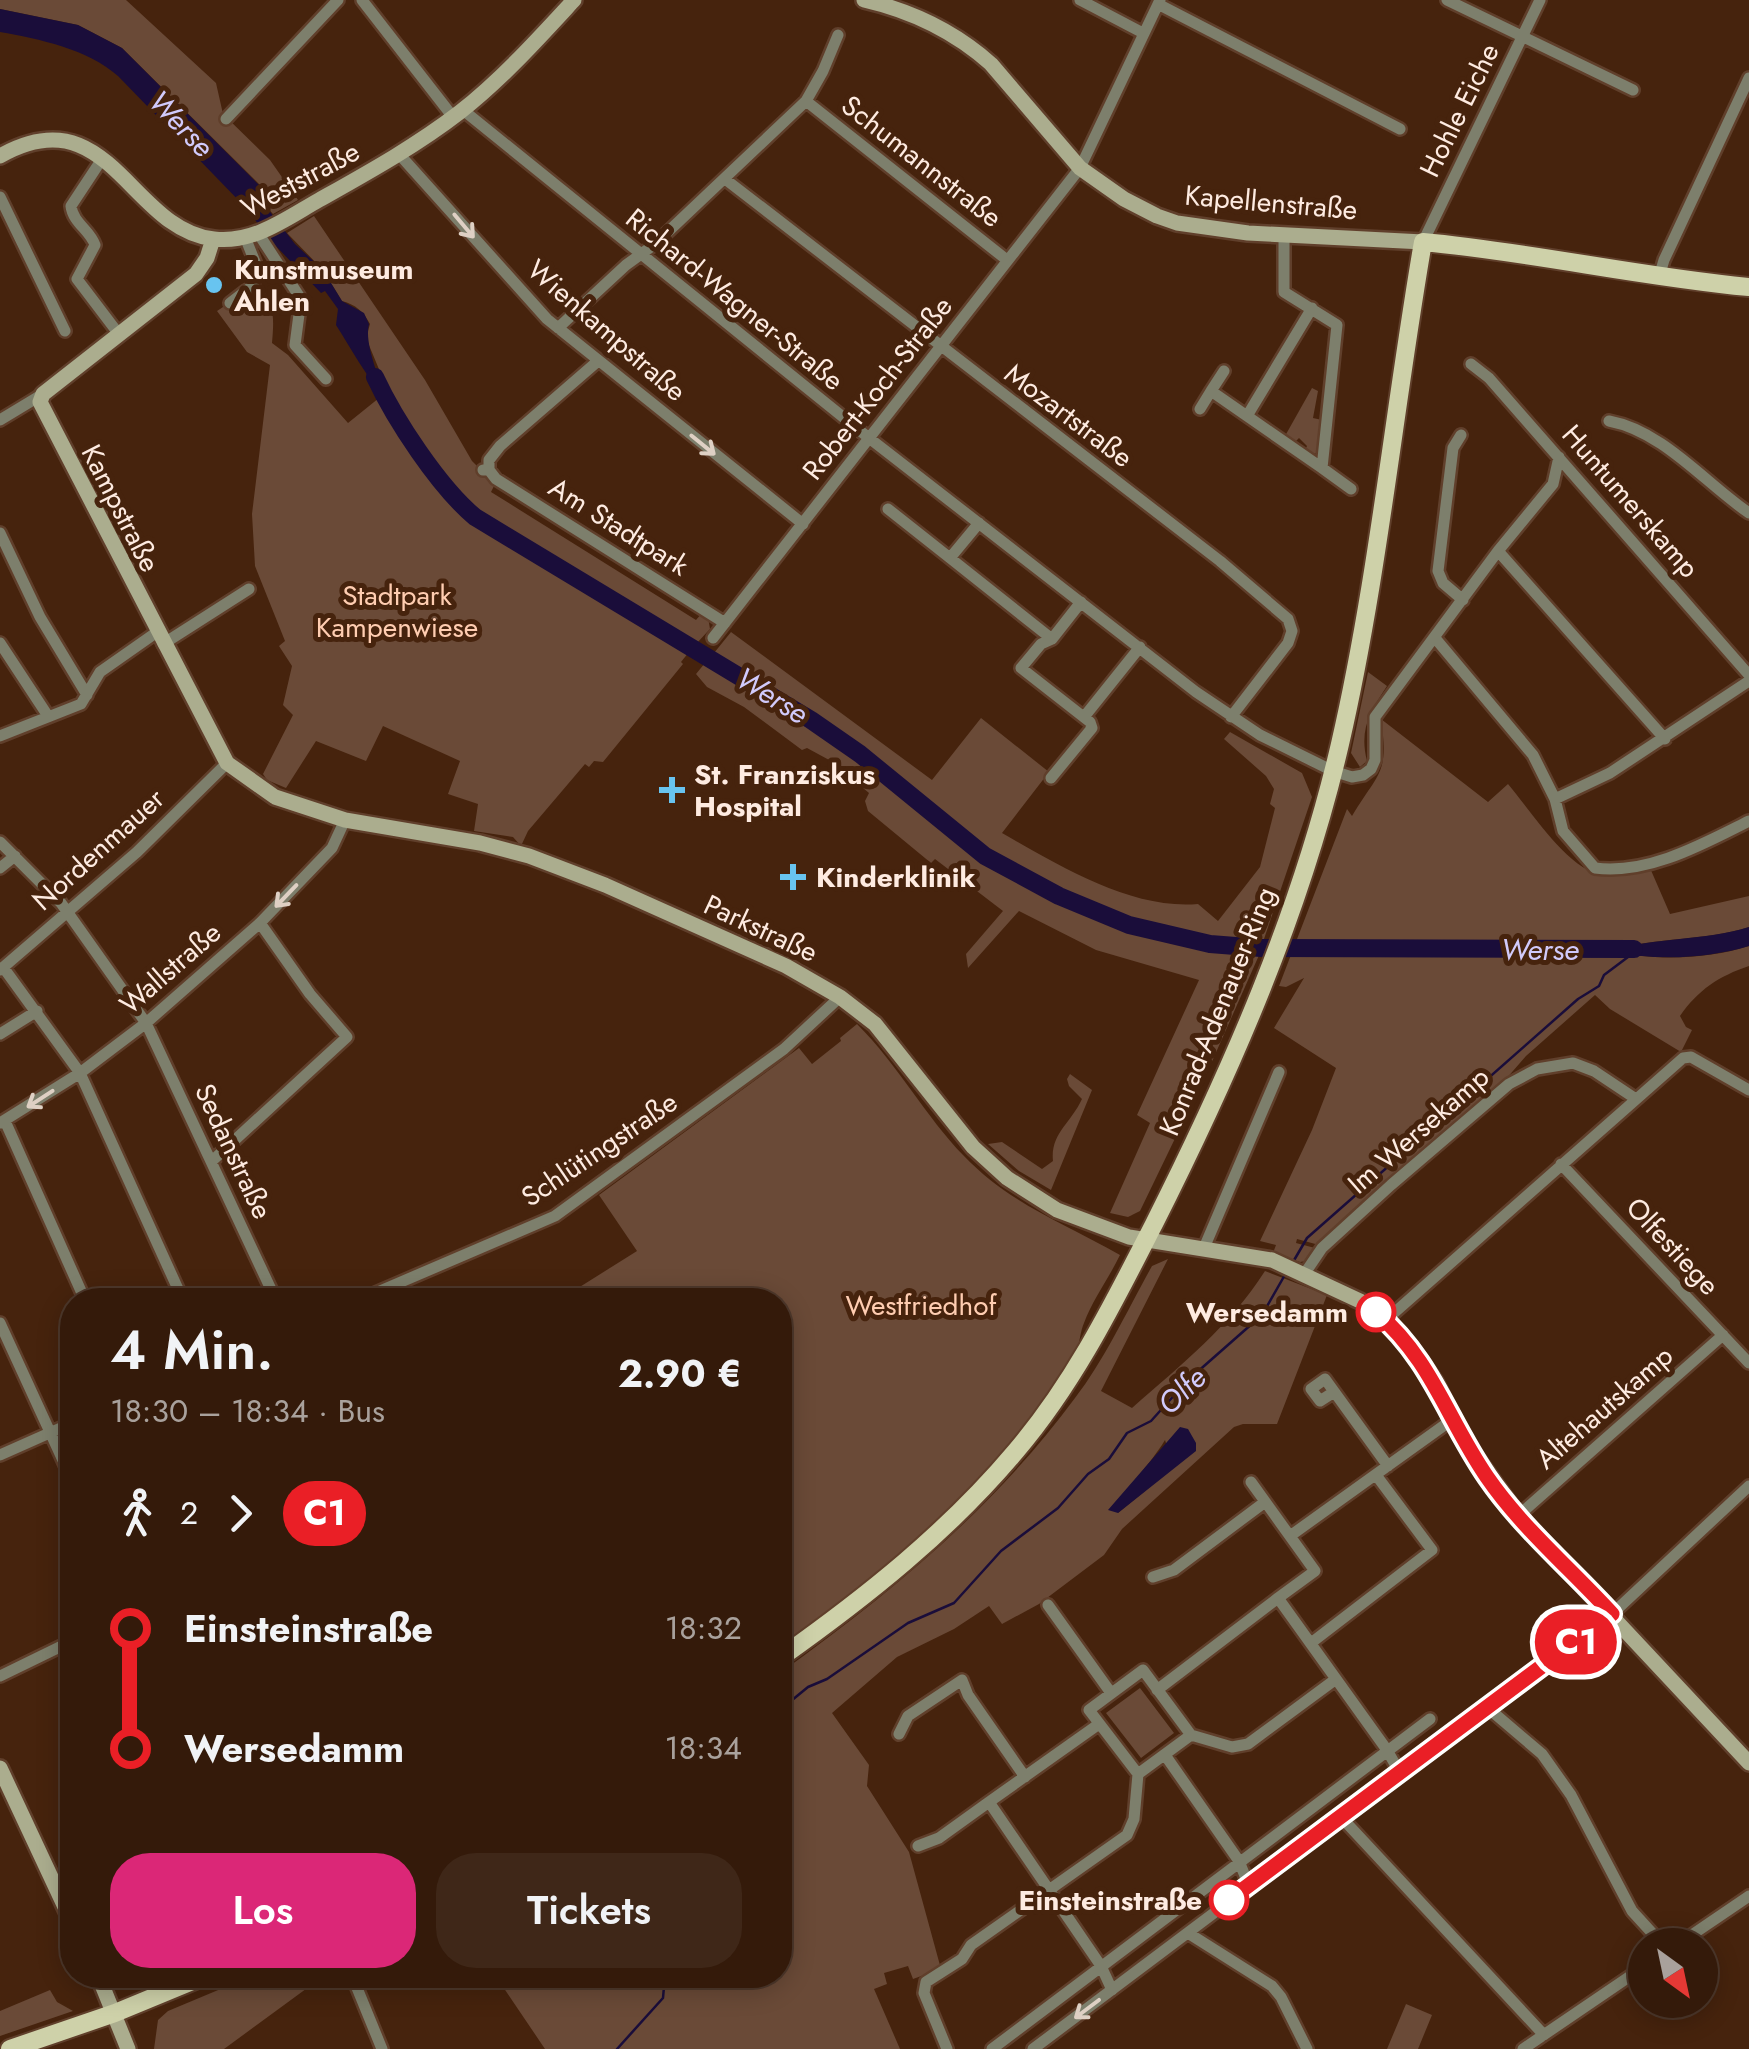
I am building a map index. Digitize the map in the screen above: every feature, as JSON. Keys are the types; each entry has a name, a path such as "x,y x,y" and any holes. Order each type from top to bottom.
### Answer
{"main road":[{"name":"Kapellenstraße","path":"1423,242 1659,277 1749,286"},
{"name":"Konrad-Adenauer-Ring","path":"792,1649 898,1569 966,1507 1071,1380 1210,1110 1270,968 1333,772 1356,671 1423,242"},
{"path":"10,2049 176,1988"}],"street":[{"path":"226,119 338,0"},
{"name":"Richard-Wagner-Straße","path":"362,0 458,114 868,438 1231,717 1300,758 1333,772"},
{"path":"375,14 386,0"},
{"name":"Weststraße","path":"0,420 42,394 196,274 213,240 256,234 280,222 399,154 458,114 574,0"},
{"name":"Kapellenstraße","path":"864,0 932,22 976,51 992,64 1080,168 1124,199 1157,216 1206,228 1423,242"},
{"path":"1080,0 1142,33"},
{"path":"1447,0 1633,90"},
{"name":"Hohle Eiche","path":"1423,242 1540,0"},
{"path":"1159,2 1400,128"},
{"name":"Robert-Koch-Straße","path":"713,638 1080,168 1159,2"},
{"path":"558,328 655,244 806,101 824,72 838,35"},
{"path":"1659,277 1749,78"},
{"name":"Schumannstraße","path":"806,101 1007,260"},
{"path":"0,156 26,144 52,139 68,141 102,158 186,231 213,240"},
{"name":"Wienkampstraße","path":"399,154 516,288 558,328 803,524"},
{"path":"102,158 71,206 74,218 93,238 95,246 77,279 118,334"},
{"name":"Mozartstraße","path":"724,178 1288,618 1292,631 1288,643 1231,717"},
{"path":"0,198 65,331"},
{"path":"230,303 252,286 258,272 256,234"},
{"path":"256,234 300,299 295,345 326,379"},
{"path":"1284,234 1284,292 1338,326 1322,468"},
{"path":"1246,416 1312,308"},
{"name":"Am Stadtpark","path":"598,361 500,446 489,460 487,470 725,623"},
{"name":"Huntumerskamp","path":"1471,364 1490,378 1577,476 1749,678"},
{"path":"1200,409 1224,371"},
{"path":"1211,391 1351,490"},
{"name":"Kampstraße","path":"42,394 44,413 227,763"},
{"path":"1609,421 1627,425 1659,444 1749,513"},
{"path":"1461,435 1453,448 1438,570 1444,584 1463,600"},
{"path":"1333,772 1352,777 1371,769 1375,760 1375,716 1498,551 1554,484 1559,456"},
{"path":"1554,484 1577,476"},
{"path":"888,509 1052,639"},
{"path":"950,558 979,523"},
{"path":"0,533 40,616 86,695"},
{"path":"1498,551 1665,739"},
{"path":"0,736 81,704 100,672 249,589"},
{"path":"1051,778 1091,730 1091,724 1021,668 1042,644 1052,639 1081,602"},
{"path":"1435,638 1533,754 1555,799 1563,831 1595,868 1614,870 1668,857 1749,821"},
{"path":"0,643 48,716"},
{"path":"1084,718 1140,647"},
{"path":"1555,799 1610,773 1665,739 1749,678"},
{"name":"Parkstraße","path":"227,763 275,797 345,820 480,843 529,856 723,937 814,980 892,1042 958,1130 1007,1178 1057,1210 1102,1229 1145,1240 1204,1248 1295,1269 1345,1292 1386,1320 1412,1348 1489,1480 1518,1516 1749,1763"},
{"name":"Nordenmauer","path":"2,968 137,852 227,763"},
{"name":"Wallstraße","path":"3,1122 80,1073 146,1024 260,923 332,848 345,820"},
{"name":"Sedanstraße","path":"0,842 67,912 146,1024 270,1288"},
{"path":"0,868 15,856"},
{"path":"212,1161 347,1038 260,923"},
{"path":"2,968 80,1073 177,1288"},
{"name":"Schlütingstraße","path":"399,1288 556,1216 784,1049 840,997"},
{"path":"0,1034 37,1011"},
{"path":"1386,1320 1684,1058 1691,1057 1749,1090"},
{"name":"Im Wersekamp","path":"1295,1269 1509,1084 1536,1069 1573,1063 1594,1071 1636,1099"},
{"path":"1204,1248 1280,1072"},
{"path":"3,1122 79,1288"},
{"name":"Olfestiege","path":"1560,1164 1749,1363"},
{"path":"0,1323 60,1454"},
{"name":"Altehautskamp","path":"1518,1516 1723,1335"},
{"path":"1334,1392 1388,1466"},
{"path":"1290,1536 1454,1419"},
{"path":"0,1455 60,1428"},
{"path":"1311,1643 1432,1550 1376,1476"},
{"path":"1158,1690 1315,1571 1251,1482"},
{"path":"1033,2049 1612,1614 1749,1486"},
{"path":"1153,1577 1174,1570 1265,1502"},
{"path":"1278,1598 1400,1773"},
{"path":"1048,1605 1111,1693"},
{"path":"0,1676 60,1646"},
{"path":"947,2049 924,1993 926,1982 962,1959 971,1945 1127,1835 1134,1819 1138,1774 1088,1710 1143,1670 1191,1735 1232,1747 1248,1744 1336,1678"},
{"path":"899,1734 908,1716 962,1680 968,1696 1025,1778"},
{"path":"1488,1708 1542,1754 1571,1795 1632,1910 1648,1928"},
{"path":"992,2049 1430,1719"},
{"path":"918,1846 939,1838 1099,1724"},
{"path":"1138,1774 1191,1735"},
{"path":"1164,1755 1240,1861 1249,1886"},
{"path":"0,1768 60,1896"},
{"path":"989,1802 1101,1966 1112,1971 1118,1986"},
{"path":"1342,1817 1544,2035"},
{"path":"1240,1861 1263,1876"},
{"path":"1702,1928 1749,1896"},
{"path":"1188,1934 1272,1986 1307,2049"},
{"path":"1523,2049 1628,1978"},
{"path":"104,1988 128,2049"},
{"path":"357,1988 382,2049"}],"green space":[{"path":"0,0 126,0 216,83 223,114 270,160 298,200 273,214 256,195 263,188 122,48 78,25 0,9"},
{"path":"314,216 425,380 472,461 495,484 491,492 696,620 702,613 708,617 710,629 696,644 464,501 388,391 366,338 370,324 367,319 342,301 323,270 287,233"},
{"name":"Stadtpark Kampenwiese","path":"260,285 272,312 272,343 288,355 348,423 379,398 434,480 471,521 689,652 603,762 594,761 589,767 585,764 528,831 521,846 513,837 474,831 478,804 448,794 460,761 383,726 366,761 316,741 286,788 267,780 263,774 293,715 283,705 292,666 279,646 285,641 255,566 252,514 270,365 247,352 217,311 226,305 231,311"},
{"path":"1312,388 1318,391 1313,418 1322,420 1317,453 1310,455 1299,438 1294,443 1285,436"},
{"path":"731,632 932,780 981,718 1049,772 1002,833 1096,883 1147,900 1198,904 1218,921 1260,867 1275,808 1270,804 1274,789 1266,776 1224,739 1230,732 1302,773 1312,797 1263,942 1190,934 1118,916 1016,870 969,838 842,737 714,653"},
{"path":"705,663 837,743 980,857 1045,895 1150,934 1260,953 1140,1211 1128,1217 1110,1213 1150,1123 1137,1115 1199,980 1096,950 1019,911 968,968 966,954 1003,911 935,859 931,863 868,811 865,801 869,793 831,761 807,748 802,750 744,707 707,687 696,674"},
{"path":"1368,672 1387,686 1368,721 1364,739 1367,761 1360,767 1351,753"},
{"path":"1381,719 1488,802 1508,784 1564,852 1590,871 1615,875 1650,868 1670,914 1749,896 1749,927 1612,950 1681,957 1749,946 1749,966 1710,985 1687,1007 1680,1016 1692,1030 1681,1052 1610,1009 1595,995 1319,1245 1297,1239 1296,1243 1315,1248 1306,1261 1300,1262 1273,1253 1276,1245 1260,1241 1336,1068 1274,1028 1304,978 1286,987 1279,986 1347,809 1352,816 1380,772 1384,751"},
{"name":"Westfriedhof","path":"857,1024 950,1141 982,1173 1038,1212 1120,1255 1088,1314 1076,1352 1019,1438 984,1478 905,1552 792,1639 792,1288 578,1288 637,1251 599,1195 799,1048 812,1064"},
{"path":"1070,1074 1092,1090 1051,1190 1019,1171 988,1144 1002,1142 1042,1169 1053,1161 1058,1136 1082,1099 1069,1086"},
{"path":"1168,1259 1101,1391 1132,1408 1220,1327 1265,1271 1327,1295 1277,1424 1234,1427 1122,1529 1104,1555 1039,1604 1002,1624 989,1606 954,1629 897,1657 832,1713 869,1765 867,1786 909,1852 941,1969 913,1979 908,1966 884,1973 887,1984 874,1989 900,2049 545,2049 504,1988 792,1988 792,1664 901,1580 975,1513 1043,1439 1106,1351 1152,1266","holes":["1165,1440 1174,1467 1118,1513 1133,1483"]},
{"path":"1140,1688 1174,1733 1141,1758 1106,1713"},
{"path":"223,1988 307,1988 224,2049 154,2049 158,2020 168,2011"},
{"path":"50,1990 57,2002 73,2011 0,2036 0,2011"},
{"path":"1406,2004 1432,2015 1418,2049 1387,2049"}],"water":[{"path":"0,9 78,25 122,48 263,189 257,195 295,244 323,270 342,301 364,313 384,397 336,325 338,309 325,291 321,293 246,208 118,76 78,52 0,32"},
{"path":"1749,927 1749,946 1715,954 1662,957 1610,951 1715,935"},
{"path":"1180,1427 1188,1429 1196,1451 1118,1513 1108,1510"}],"waterway":[{"name":"Werse","path":"375,377 419,452 475,517 811,720 860,754 985,856 1059,896 1129,925 1210,944 1261,948 1634,949"},
{"name":"Olfe","path":"1293,1262 1307,1238 1632,954"},
{"name":"Olfe","path":"792,1700 908,1623 954,1603 1001,1551 1058,1508 1088,1474 1109,1459 1127,1433 1151,1421 1187,1381 1262,1315 1286,1273"},
{"name":"Olfe","path":"617,2049 663,1998 664,1988"}],"bus line":[{"name":"C1","path":"1229,1900 1612,1614 1489,1480 1464,1442 1435,1382 1412,1348 1376,1312"}],"place":[{"name":"Kunstmuseum Ahlen","path":"214,285"},
{"name":"St. Franziskus Hospital","path":"672,790"},
{"name":"Kinderklinik","path":"793,877"},
{"name":"Wersedamm","path":"1376,1312"},
{"name":"Einsteinstraße","path":"1229,1900"}]}
